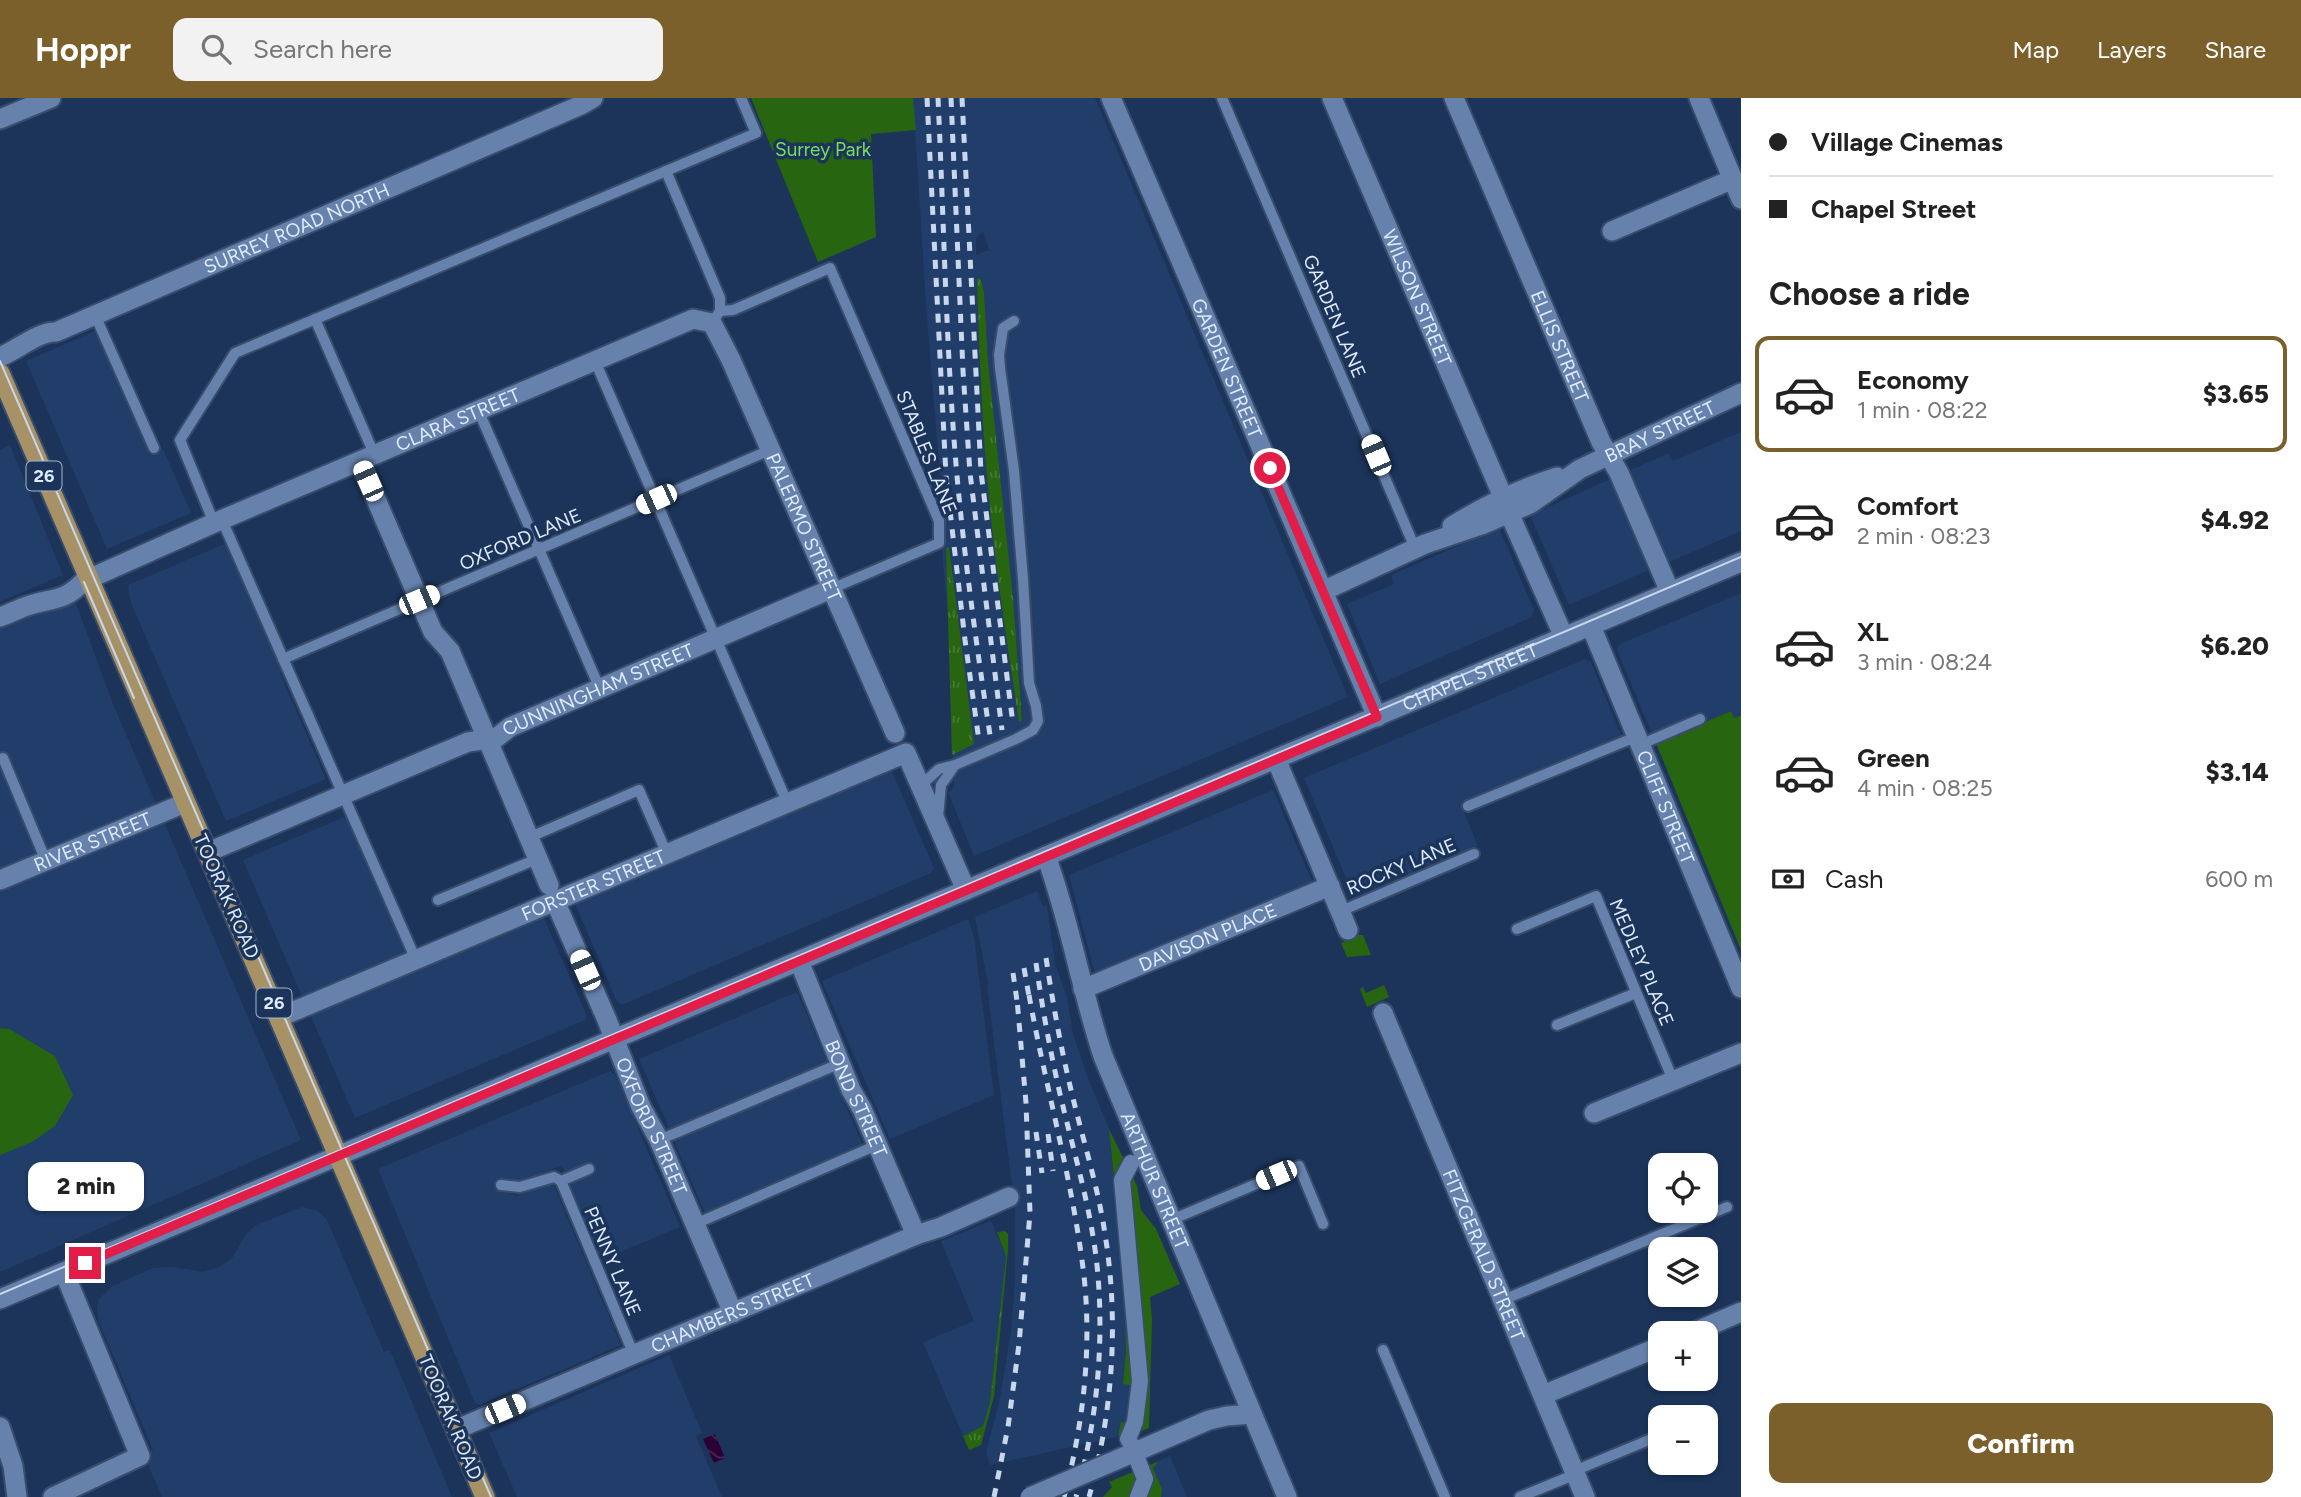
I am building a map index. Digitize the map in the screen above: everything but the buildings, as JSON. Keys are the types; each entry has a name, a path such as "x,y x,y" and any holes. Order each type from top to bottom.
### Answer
{"main road":[{"name":"TOORAK ROAD","path":"0,373 87,580 340,1155 485,1497"}],"street":[{"path":"0,119 51,98"},
{"name":"SURREY ROAD NORTH","path":"0,357 48,331 56,332 569,111 593,98"},
{"name":"GARDEN STREET","path":"1111,98 1377,717"},
{"name":"WILSON STREET","path":"1332,98 1564,637"},
{"name":"ELLIS STREET","path":"1454,98 1608,456 1619,473 1670,592"},
{"path":"1699,98 1741,199"},
{"path":"1612,231 1733,179"},
{"name":"CLARA STREET","path":"0,617 29,605 64,583 87,580 218,521 694,319 716,317"},
{"name":"PALERMO STREET","path":"716,317 731,360 895,733"},
{"name":"BRAY STREET","path":"1323,591 1420,546 1484,524 1506,505 1530,504 1580,469 1741,393"},
{"name":"OXFORD STREET","path":"367,459 419,600 433,632 450,651 641,1107 659,1140 733,1313"},
{"name":"CHAPEL STREET","path":"0,1299 1741,562"},
{"name":"CUNNINGHAM STREET","path":"208,852 468,742 496,738 510,727 831,589"},
{"name":"CLIFF STREET","path":"1591,626 1741,988"},
{"name":"FORSTER STREET","path":"280,1017 416,960 552,893 667,853 906,753 920,786"},
{"path":"1276,759 1348,930"},
{"path":"920,786 966,890"},
{"name":"RIVER STREET","path":"0,880 185,803"},
{"name":"ARTHUR STREET","path":"1046,856 1055,879 1103,1056 1287,1497"},
{"name":"DAVISON PLACE","path":"1083,989 1330,886"},
{"name":"BOND STREET","path":"799,961 916,1235"},
{"name":"FITZGERALD STREET","path":"1383,1013 1585,1497"},
{"path":"1594,1113 1741,1053"},
{"path":"1131,1163 1124,1174 1123,1185 1140,1381 1135,1422 1128,1438 1131,1444"},
{"name":"CHAMBERS STREET","path":"457,1429 1010,1197"},
{"path":"52,1497 140,1456 64,1272"},
{"path":"1718,1322 1741,1312"},
{"path":"1543,1395 1648,1351"},
{"path":"1030,1497 1209,1420 1252,1414"},
{"path":"0,1427 17,1497"},
{"path":"1138,1461 1144,1479 1138,1497"}],"lane":[{"path":"416,960 283,659 180,440 235,353 756,133 741,98"},
{"name":"GARDEN LANE","path":"1223,98 1420,546"},
{"path":"666,171 718,291 721,304 716,317"},
{"name":"CLARA STREET","path":"716,317 830,268"},
{"name":"STABLES LANE","path":"830,268 939,521 939,543 831,589"},
{"path":"95,315 154,448"},
{"path":"315,319 367,459"},
{"path":"920,786 939,769 955,765 1030,732 1038,721 1029,683 1020,539 999,355 1003,328 1014,321"},
{"path":"595,361 787,802"},
{"path":"478,412 600,689"},
{"name":"OXFORD LANE","path":"283,659 770,450"},
{"path":"1468,806 1700,719"},
{"path":"3,758 46,861"},
{"path":"937,824 941,785 955,765"},
{"path":"528,838 639,790 667,853"},
{"name":"ROCKY LANE","path":"1341,911 1474,854"},
{"path":"438,900 537,859"},
{"name":"MEDLEY PLACE","path":"1517,929 1596,897 1673,1080"},
{"path":"1557,1026 1636,993"},
{"path":"659,1140 841,1063"},
{"path":"695,1224 877,1145"},
{"path":"1171,1220 1298,1166 1323,1224"},
{"path":"502,1185 520,1187 554,1177 561,1181 589,1169"},
{"name":"PENNY LANE","path":"561,1181 634,1355"},
{"path":"1503,1300 1727,1207"},
{"path":"1383,1350 1445,1497"},
{"path":"1520,1497 1648,1441"}],"shaded area":[{"path":"913,98 1095,98 1348,697 974,856 948,792 954,787 949,630 942,549 946,547 927,318","holes":["983,231 989,250 976,255 976,238","979,278 984,292 988,361 1013,598 1022,720 1019,722 989,496 980,382"]},
{"path":"97,330 151,453 163,449 191,513 107,549 26,361"},
{"path":"1741,432 1741,531 1667,563 1628,471 1669,453 1673,461"},
{"path":"10,445 63,575 0,602 0,450"},
{"path":"1615,477 1653,568 1569,605 1530,515"},
{"path":"1499,528 1534,610 1532,617 1380,684 1347,604 1394,584 1391,575"},
{"path":"227,543 283,671 280,673 326,779 226,821 131,603 128,585"},
{"path":"1741,593 1741,715 1733,718 1730,711 1705,722 1701,713 1652,734 1617,650 1620,644"},
{"path":"75,601 113,704 301,1140 0,1272 0,620"},
{"path":"1585,659 1591,662 1622,737 1461,805 1478,846 1354,897 1304,778"},
{"path":"889,765 934,868 931,873 622,1005 617,1002 573,899"},
{"path":"1273,790 1314,886 1096,978 1069,875"},
{"path":"349,815 409,953 303,999 243,860"},
{"path":"1037,891 1043,906 1047,905 1055,964 1067,997 1073,1034 1109,1129 1124,1275 1126,1351 1123,1384 1135,1386 1131,1423 1121,1422 1117,1437 990,1465 986,1453 999,1403 1011,1332 1015,1281 1015,1209 988,983 975,917"},
{"path":"543,916 587,1016 585,1020 355,1118 310,1014"},
{"path":"968,919 974,937 994,1095 890,1139 822,981"},
{"path":"797,992 828,1064 670,1131 639,1059"},
{"path":"610,1071 615,1074 680,1227 601,1260 562,1165 502,1190 516,1196 552,1181 621,1345 480,1405 475,1403 378,1169"},
{"path":"831,1072 863,1146 705,1213 673,1139"},
{"path":"302,1207 318,1211 327,1220 384,1352 390,1350 452,1497 162,1497 144,1455 153,1450 99,1322 99,1299 112,1286 153,1268 173,1267 203,1272 219,1267 232,1258 246,1234 256,1225"},
{"path":"991,1221 1006,1256 990,1402 983,1426 963,1436 923,1342 974,1321 941,1241"},
{"path":"669,1355 702,1433 696,1436 722,1497 517,1497 489,1433"},
{"path":"1170,1456 1187,1497 1161,1497 1162,1489 1153,1468 1159,1461"}],"green space":[{"name":"Surrey Park","path":"751,98 913,98 916,130 871,134 876,237 818,262"},
{"path":"980,278 984,292 988,361 1013,598 1022,720 1019,722 999,582 987,471 977,279"},
{"path":"949,547 974,744 952,755 946,548"},
{"path":"1731,711 1734,718 1741,715 1741,950 1656,743"},
{"path":"1363,935 1371,955 1347,957 1341,943"},
{"path":"1384,985 1389,997 1367,1007 1360,989 1363,987 1366,993"},
{"path":"0,1028 9,1029 55,1056 73,1095 55,1126 32,1142 0,1155"},
{"path":"1109,1129 1137,1186 1141,1210 1156,1229 1180,1284 1150,1297 1152,1320 1149,1428 1123,1439 1118,1435 1121,1422 1130,1423 1134,1386 1123,1384 1126,1351 1124,1275"},
{"path":"1005,1231 1008,1234 1008,1249 994,1396 981,1445 969,1450 963,1436 983,1426 990,1402 1006,1256 997,1232"},
{"path":"1159,1461 1153,1468 1162,1489 1161,1497 1103,1497 1112,1487 1109,1482"}],"water":[{"path":"715,1434 725,1458 714,1463 703,1439"}],"tram line":[{"path":"0,361 491,1497"},
{"path":"0,1294 1741,557"},
{"path":"84,582 134,698"}],"railway":[{"path":"927,98 946,476 979,741"},
{"path":"938,98 953,429 964,541 990,735"},
{"path":"951,98 970,473 1002,730"},
{"path":"962,98 981,472 1013,724"},
{"path":"1046,958 1064,1060 1105,1234 1112,1300 1108,1399 1104,1432 1089,1497"},
{"path":"1036,963 1053,1061 1087,1207 1098,1276 1100,1332 1097,1387 1089,1442 1076,1497"},
{"path":"1024,968 1030,1002"},
{"path":"1013,973 1018,1008"},
{"path":"1029,995 1073,1206 1086,1304 1086,1360 1081,1415 1064,1497"},
{"path":"994,1497 1008,1427 1019,1344 1030,1213 1026,1103 1017,999"},
{"path":"1036,1132 1042,1173"},
{"path":"1048,1134 1053,1171"}],"route":[{"path":"85,1263 1377,717 1270,468"}]}
